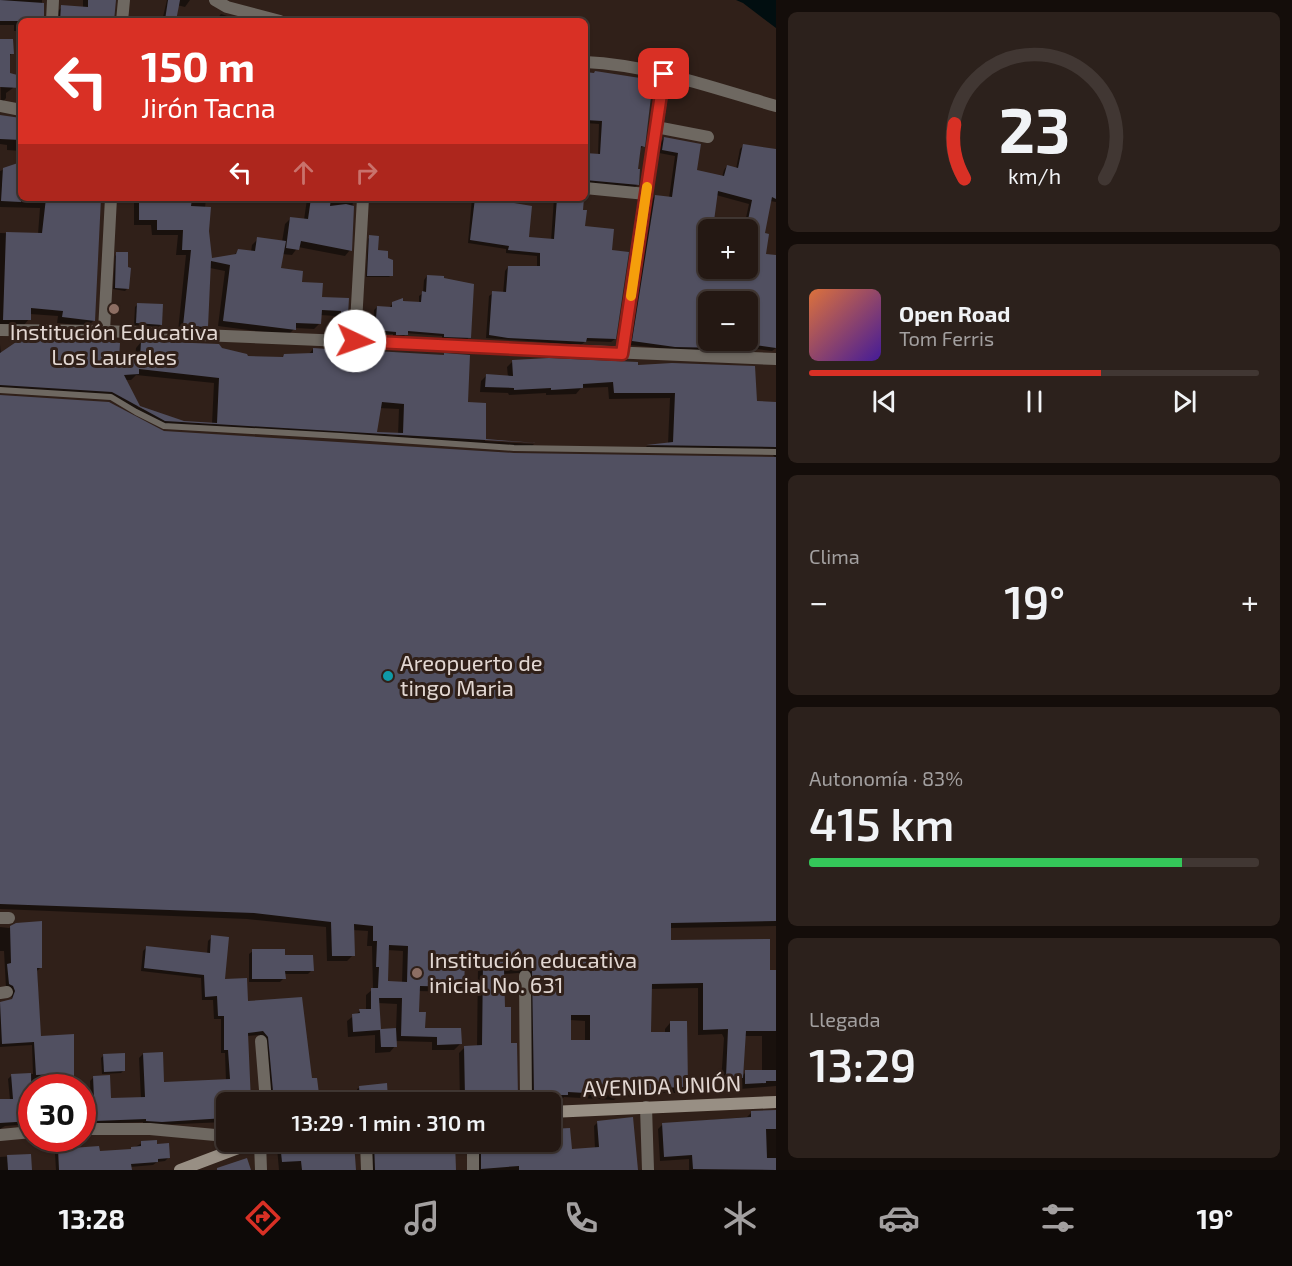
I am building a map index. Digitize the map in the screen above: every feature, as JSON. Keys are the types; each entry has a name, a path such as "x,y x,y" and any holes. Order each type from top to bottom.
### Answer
{"main road":[{"name":"AVENIDA UNIÓN","path":"561,1111 776,1102"},
{"path":"180,1170 228,1152"}],"street":[{"path":"52,18 53,0"},
{"path":"122,18 124,0"},
{"path":"215,0 227,7 269,18"},
{"path":"588,62 617,63 776,106"},
{"path":"622,354 664,74"},
{"path":"0,106 18,109"},
{"path":"656,127 708,137"},
{"path":"588,188 646,194"},
{"path":"104,332 111,201"},
{"path":"355,341 363,201"},
{"path":"0,330 355,341 776,359"},
{"path":"525,976 526,1092"},
{"path":"261,1041 265,1092"},
{"path":"646,1107 648,1170"},
{"path":"96,1129 150,1129 216,1135"},
{"path":"0,1135 18,1133"},
{"path":"260,1152 261,1170"},
{"path":"366,1152 367,1170"},
{"path":"473,1152 473,1170"}],"lane":[{"path":"0,390 111,397 164,426 514,448 776,452"}],"shaded area":[{"path":"736,0 776,0 776,28 743,3"}],"building":[{"path":"0,0 44,3 44,18 0,21"},
{"path":"88,0 116,0 114,18 60,18 61,5 88,7"},
{"path":"168,0 180,0 177,18 165,18"},
{"path":"0,39 13,39 14,54 10,54 10,73 18,75 18,88 0,87"},
{"path":"595,71 653,80 645,147 641,146 638,169 640,169 639,185 588,180 588,153 600,154 602,121 588,120 588,72"},
{"path":"0,115 18,118 18,140 0,139"},
{"path":"664,137 701,144 697,170 724,176 727,165 738,168 743,144 776,149 776,199 772,197 765,233 769,234 766,254 776,255 776,348 758,346 758,291 698,291 698,348 632,341 655,195 672,197 678,153 662,150"},
{"path":"18,163 18,201 21,202 1,201 3,168"},
{"path":"46,201 101,201 95,321 62,317 63,311 31,308 31,320 3,320 6,232 42,233"},
{"path":"139,201 192,201 191,206 211,207 209,231 212,258 236,254 238,249 255,251 257,237 286,241 281,268 303,271 302,282 323,283 322,297 349,298 347,332 340,332 341,311 322,310 321,324 296,323 296,330 223,321 230,265 211,261 208,327 183,326 191,250 182,250 183,230 157,230 157,220 139,220"},
{"path":"311,201 331,201 330,206 346,204 354,206 352,251 301,241 299,250 286,248 290,217 308,219"},
{"path":"475,201 503,201 532,206 529,237 554,239 557,201 584,201 583,210 587,210 585,226 614,229 612,250 629,252 616,339 587,338 586,342 489,335 492,291 506,292 508,266 540,266 540,253 508,250 509,246 470,240"},
{"path":"369,235 379,236 378,250 388,251 388,258 393,260 393,276 367,276"},
{"path":"116,252 128,252 128,267 131,268 129,289 115,288"},
{"path":"427,275 444,276 444,278 474,284 471,338 444,337 444,334 408,331 408,335 396,335 396,332 375,330 377,306 392,307 392,302 403,298 403,301 421,302 422,291 426,292"},
{"path":"137,303 163,304 162,325 136,323"},
{"path":"22,338 84,339 120,343 119,359 140,359 141,341 219,344 222,348 248,356 283,357 284,354 313,353 313,348 328,349 328,352 348,352 357,359 358,350 470,355 468,402 486,403 486,439 537,443 165,421 112,392 0,385 0,353","holes":["139,369 219,378 217,423 184,421 140,406 124,375 139,374","382,402 404,404 403,433 377,432"]},
{"path":"549,358 638,362 638,365 672,363 755,366 757,401 776,402 776,447 646,445 673,442 675,393 614,393 613,382 583,384 583,388 551,390 551,388 514,390 514,388 485,387 486,374 513,376 512,360"},
{"name":"Areopuerto de tingo Maria","path":"0,395 109,402 164,431 514,453 776,457 776,921 671,923 671,940 770,939 770,970 776,970 776,1031 746,1031 743,1078 726,1077 728,1029 703,1030 703,983 652,984 651,1032 670,1032 670,1021 687,1021 688,1087 655,1088 655,1092 622,1090 621,1095 568,1092 568,1095 561,1095 561,1092 534,1092 532,970 504,969 505,1007 511,1007 511,1043 517,1043 518,1092 465,1092 464,1046 482,1045 483,961 465,962 464,987 420,986 419,1012 426,1012 425,1028 461,1028 462,1044 437,1045 437,1037 401,1036 402,998 379,998 381,1029 396,1028 397,1047 381,1047 380,1030 353,1032 352,1014 360,1013 359,1009 371,1009 371,988 378,988 377,941 373,941 373,926 354,924 355,956 332,956 331,922 254,913 0,904","holes":["389,945 408,946 407,982 388,981","571,1015 590,1015 590,1040 571,1040"]},
{"path":"42,921 42,968 37,968 41,1036 74,1034 74,1074 36,1074 34,1042 2,1044 0,1002 12,999 15,991 9,984 7,964 11,963 10,926 16,923"},
{"path":"211,935 229,937 225,979 247,978 248,1001 302,997 312,1078 317,1078 319,1092 273,1092 268,1037 263,1031 248,1033 251,1092 216,1092 216,1119 162,1122 146,1121 146,1119 96,1121 96,1076 110,1075 111,1098 145,1097 143,1053 163,1052 164,1082 230,1079 228,1050 224,1050 224,1016 218,1016 217,996 205,997 204,975 144,968 146,946 210,953"},
{"path":"252,949 285,949 285,955 313,955 314,971 285,971 286,979 252,979"},
{"path":"125,1053 125,1071 104,1072 103,1054"},
{"path":"745,1070 776,1070 776,1081 745,1084"},
{"path":"31,1073 18,1074 18,1122 0,1123 0,1099 13,1099 11,1074"},
{"path":"387,1083 388,1092 359,1092 359,1086"},
{"path":"776,1110 776,1129 766,1129 767,1158 776,1158 776,1170 693,1169 692,1155 664,1157 662,1123 751,1117 751,1111"},
{"path":"633,1117 638,1170 519,1170 519,1166 481,1169 481,1152 561,1152 561,1128 570,1128 572,1149 599,1147 597,1121"},
{"path":"157,1140 157,1144 169,1143 170,1158 158,1159 158,1162 131,1164 132,1170 59,1170 58,1152 96,1152 96,1146 99,1146 100,1151 131,1149 131,1147 141,1146 141,1141"},
{"path":"281,1152 355,1152 356,1170 302,1170 301,1161 282,1162"},
{"path":"374,1152 455,1152 456,1170 375,1170"},
{"path":"31,1154 32,1170 8,1170 7,1155"},
{"path":"247,1158 251,1170 217,1170 217,1168"}],"slow traffic":[{"path":"631,296 647,187"}],"place":[{"name":"Institución Educativa Los Laureles","path":"114,309"},
{"name":"Areopuerto de tingo Maria","path":"388,676"},
{"name":"Institución educativa inicial No. 631","path":"417,973"}],"route":[{"path":"355,341 622,354 664,74"}]}
